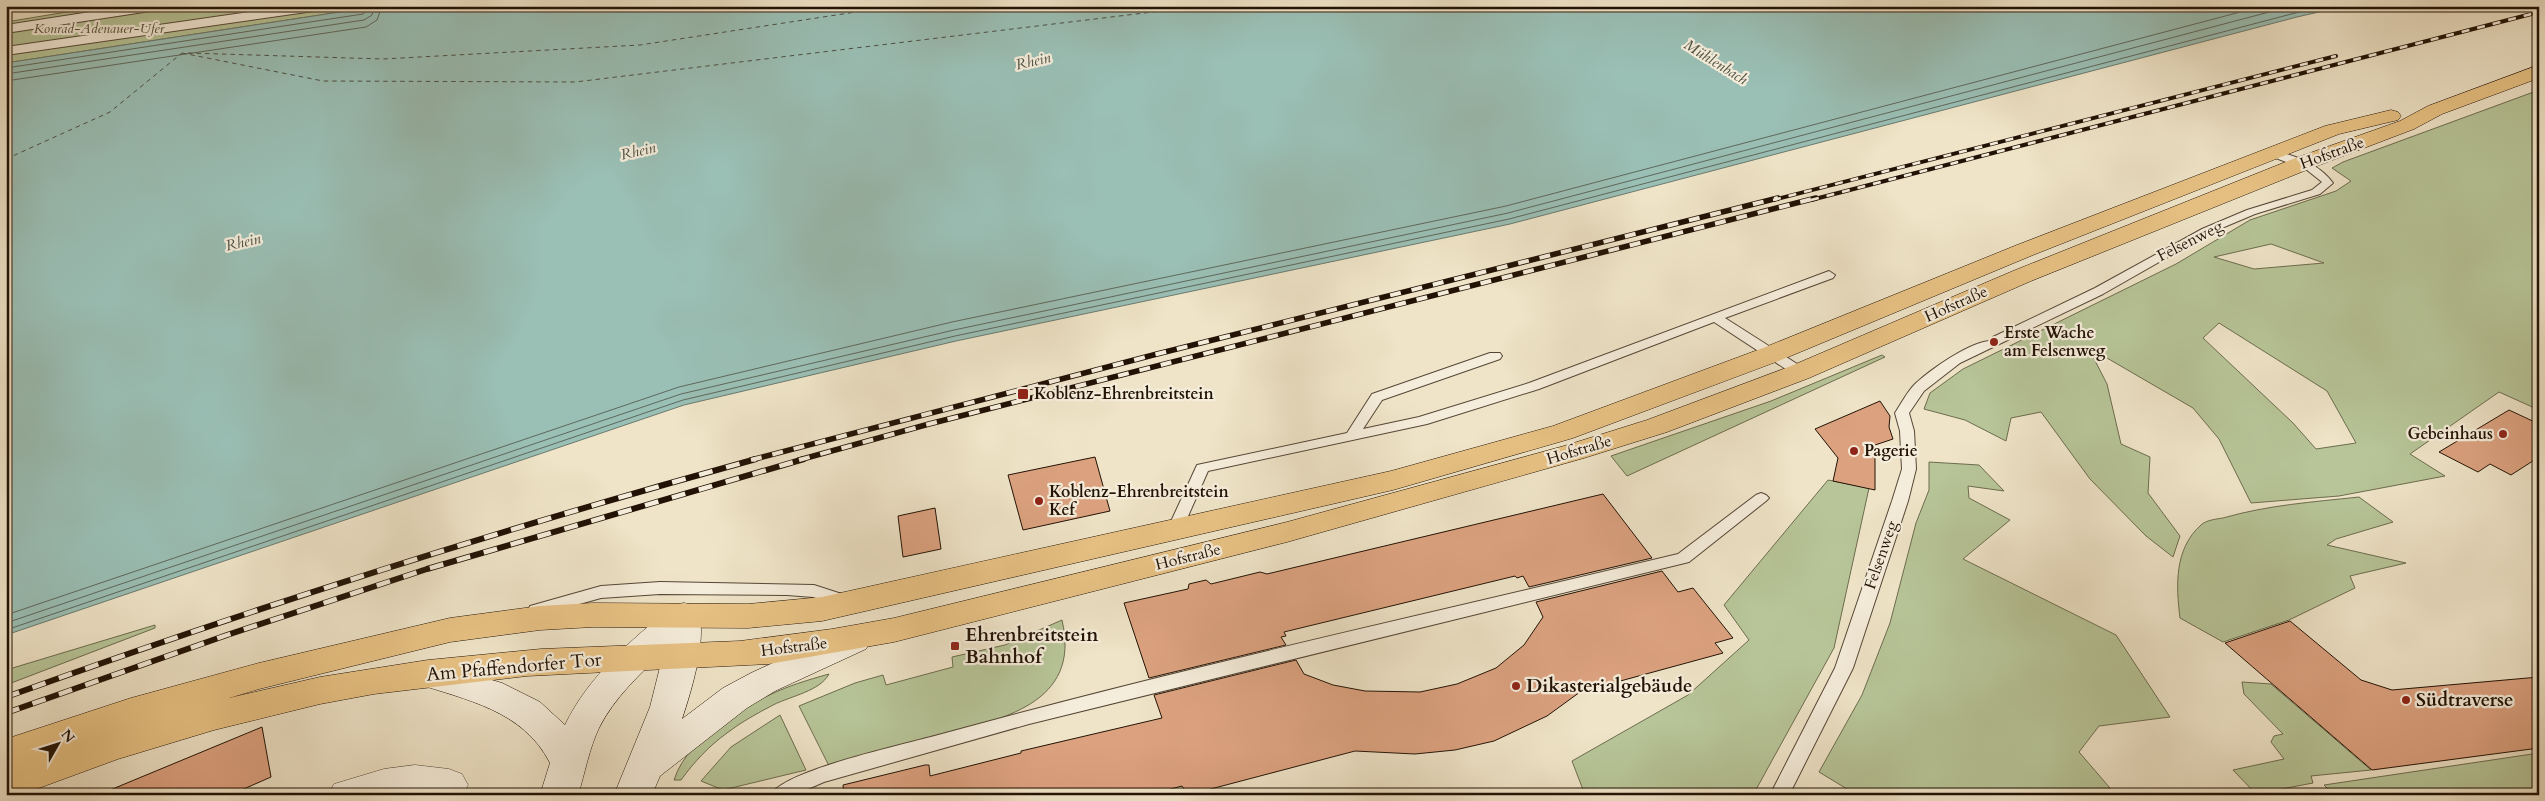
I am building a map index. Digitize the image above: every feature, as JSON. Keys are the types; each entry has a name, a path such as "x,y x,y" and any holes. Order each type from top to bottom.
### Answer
{"main road":[{"name":"Hofstraße","path":"682,658 767,651 861,637 990,608 1278,534 1574,452 1715,406 1800,372 2022,276 2301,164 2407,125 2435,110 2539,71"},
{"name":"Hofstraße","path":"684,616 748,616 853,604 1176,528 1393,480 1494,452 1622,412 1772,354 2025,250 2332,130 2435,110"},
{"path":"6,754 131,712 354,651 430,634 486,624 593,615 684,616"},
{"path":"639,781 666,716 682,658 684,616"},
{"path":"563,779 589,714 600,698 634,658 684,616"},
{"path":"639,781 735,698 772,678 861,637"},
{"name":"Am Pfaffendorfer Tor","path":"6,784 55,766 192,722 307,693 425,673 538,662 682,658"},
{"path":"425,673 491,692 512,701 530,713 549,730 562,747 563,779"},
{"path":"347,795 384,784 415,780 449,785"}],"street":[{"path":"6,29 157,6"},
{"path":"6,51 315,7"},
{"path":"120,35 122,11"}],"lane":[{"name":"Felsenweg","path":"1779,795 1844,668 1909,469 1908,432 1902,413 1919,388 1955,360 2100,290 2206,231 2250,212 2324,188 2328,183 2324,177 2301,164 2272,153"},
{"path":"1176,528 1202,468 1422,421 1534,386 1829,275"},
{"path":"1715,317 1800,372"},
{"path":"1352,436 1377,397 1495,356"},
{"path":"780,795 792,786 821,775 1029,718 1683,558 1761,498"},
{"path":"486,624 601,592 660,588 788,589 814,592 853,604"}],"green space":[{"name":"Konrad-Adenauer-Ufer","path":"103,6 379,6 6,63 6,22"},
{"path":"2539,90 2539,410 2499,392 2410,454 2445,476 2339,496 2251,503 2219,439 2193,408 2088,347 2107,384 2121,444 2150,457 2148,493 2180,536 2173,557 2146,536 2090,479 2041,412 2011,418 2006,441 1965,420 1924,409 1930,393 1963,369 2176,264 2250,220 2336,191 2351,181 2332,168 2343,162","holes":["2271,244 2324,263 2254,269 2214,257","2219,323 2327,391 2356,443 2316,449 2293,423 2203,338"]},
{"path":"1882,355 1885,357 1627,476 1611,456 1771,401"},
{"path":"1929,462 1979,465 2004,491 1968,486 1969,498 2010,520 1963,559 2116,635 2170,717 2099,726 2079,752 2116,795 1857,795 1819,772 1862,695 1890,623 1916,523 1929,490"},
{"path":"1828,480 1869,488 1834,648 1753,795 1585,795 1572,761 1688,695 1749,640 1724,605"},
{"path":"2359,497 2393,522 2336,539 2327,545 2406,563 2350,576 2355,588 2289,620 2223,642 2180,618 2178,581 2181,557 2192,535 2203,523 2274,507"},
{"path":"1062,620 1065,649 1060,672 1048,690 1031,704 987,723 829,766 799,706 855,683 883,675 886,685 953,667 952,657 1005,645"},
{"path":"155,625 155,628 6,685 6,670"},
{"path":"829,674 825,680 812,689 773,705 738,725 708,749 681,780 674,780 677,771 692,749 747,707 784,689"},
{"path":"2242,682 2271,684 2371,770 2311,776 2313,783 2256,794 2233,770 2284,759 2271,742 2274,736 2283,734 2244,694"},
{"path":"780,715 806,770 723,790 701,781 731,747"},
{"path":"2539,753 2539,795 2334,795 2324,785"}],"water":[{"path":"379,6 2345,6 1510,224 956,341 684,405 6,635 6,63"}],"building":[{"name":"Pagerie","path":"1880,401 1890,416 1889,427 1893,439 1875,445 1875,490 1833,481 1838,458 1815,429"},
{"name":"Gebeinhaus","path":"2509,410 2539,424 2539,457 2511,475 2490,464 2478,472 2439,452"},
{"name":"Koblenz-Ehrenbreitstein Kef","path":"1095,457 1110,511 1023,530 1008,475"},
{"path":"1603,494 1652,558 1529,587 1523,576 1517,578 1515,576 1284,632 1286,636 1281,637 1286,645 1149,678 1124,603 1188,589 1189,584 1206,580 1211,584 1260,572 1267,574"},
{"path":"935,508 941,549 903,557 898,516"},
{"name":"Dikasterialgebäude","path":"1662,571 1678,592 1693,588 1733,638 1715,643 1723,653 1580,692 1547,716 1494,741 1455,750 1415,754 1355,751 1188,795 1182,786 1149,795 844,795 843,785 925,765 929,765 930,776 1021,753 1021,751 1162,718 1154,695 1296,660 1304,674 1333,685 1365,691 1420,692 1457,684 1496,668 1524,645 1543,617 1536,602"},
{"name":"Südtraverse","path":"2290,621 2361,680 2392,690 2539,677 2539,748 2372,770 2225,643"},
{"path":"262,727 271,777 230,795 98,795"}],"ferry route":[{"path":"188,53 383,59 640,45 895,6"},
{"path":"6,159 110,112 182,53 323,81 575,82 1202,6"}],"railway":[{"path":"1811,200 2539,12"},
{"path":"1773,200 2336,56"},
{"path":"751,460 1157,354 1778,198"},
{"path":"799,460 929,424 1816,198"},
{"path":"6,697 192,632 378,571 566,513 756,459"},
{"path":"6,713 227,635 427,569 804,459"}],"place":[{"name":"Erste Wache am Felsenweg","path":"1994,342"},
{"name":"Koblenz-Ehrenbreitstein","path":"1023,394"},
{"name":"Gebeinhaus","path":"2503,434"},
{"name":"Pagerie","path":"1854,451"},
{"name":"Koblenz-Ehrenbreitstein Kef","path":"1039,501"},
{"name":"Ehrenbreitstein Bahnhof","path":"955,646"},
{"name":"Dikasterialgebäude","path":"1516,686"},
{"name":"Südtraverse","path":"2406,700"}],"water label":[{"name":"Rhein","path":"1033,61"},
{"name":"Mühlenbach","path":"1716,62"},
{"name":"Rhein","path":"638,151"},
{"name":"Rhein","path":"243,242"}]}
